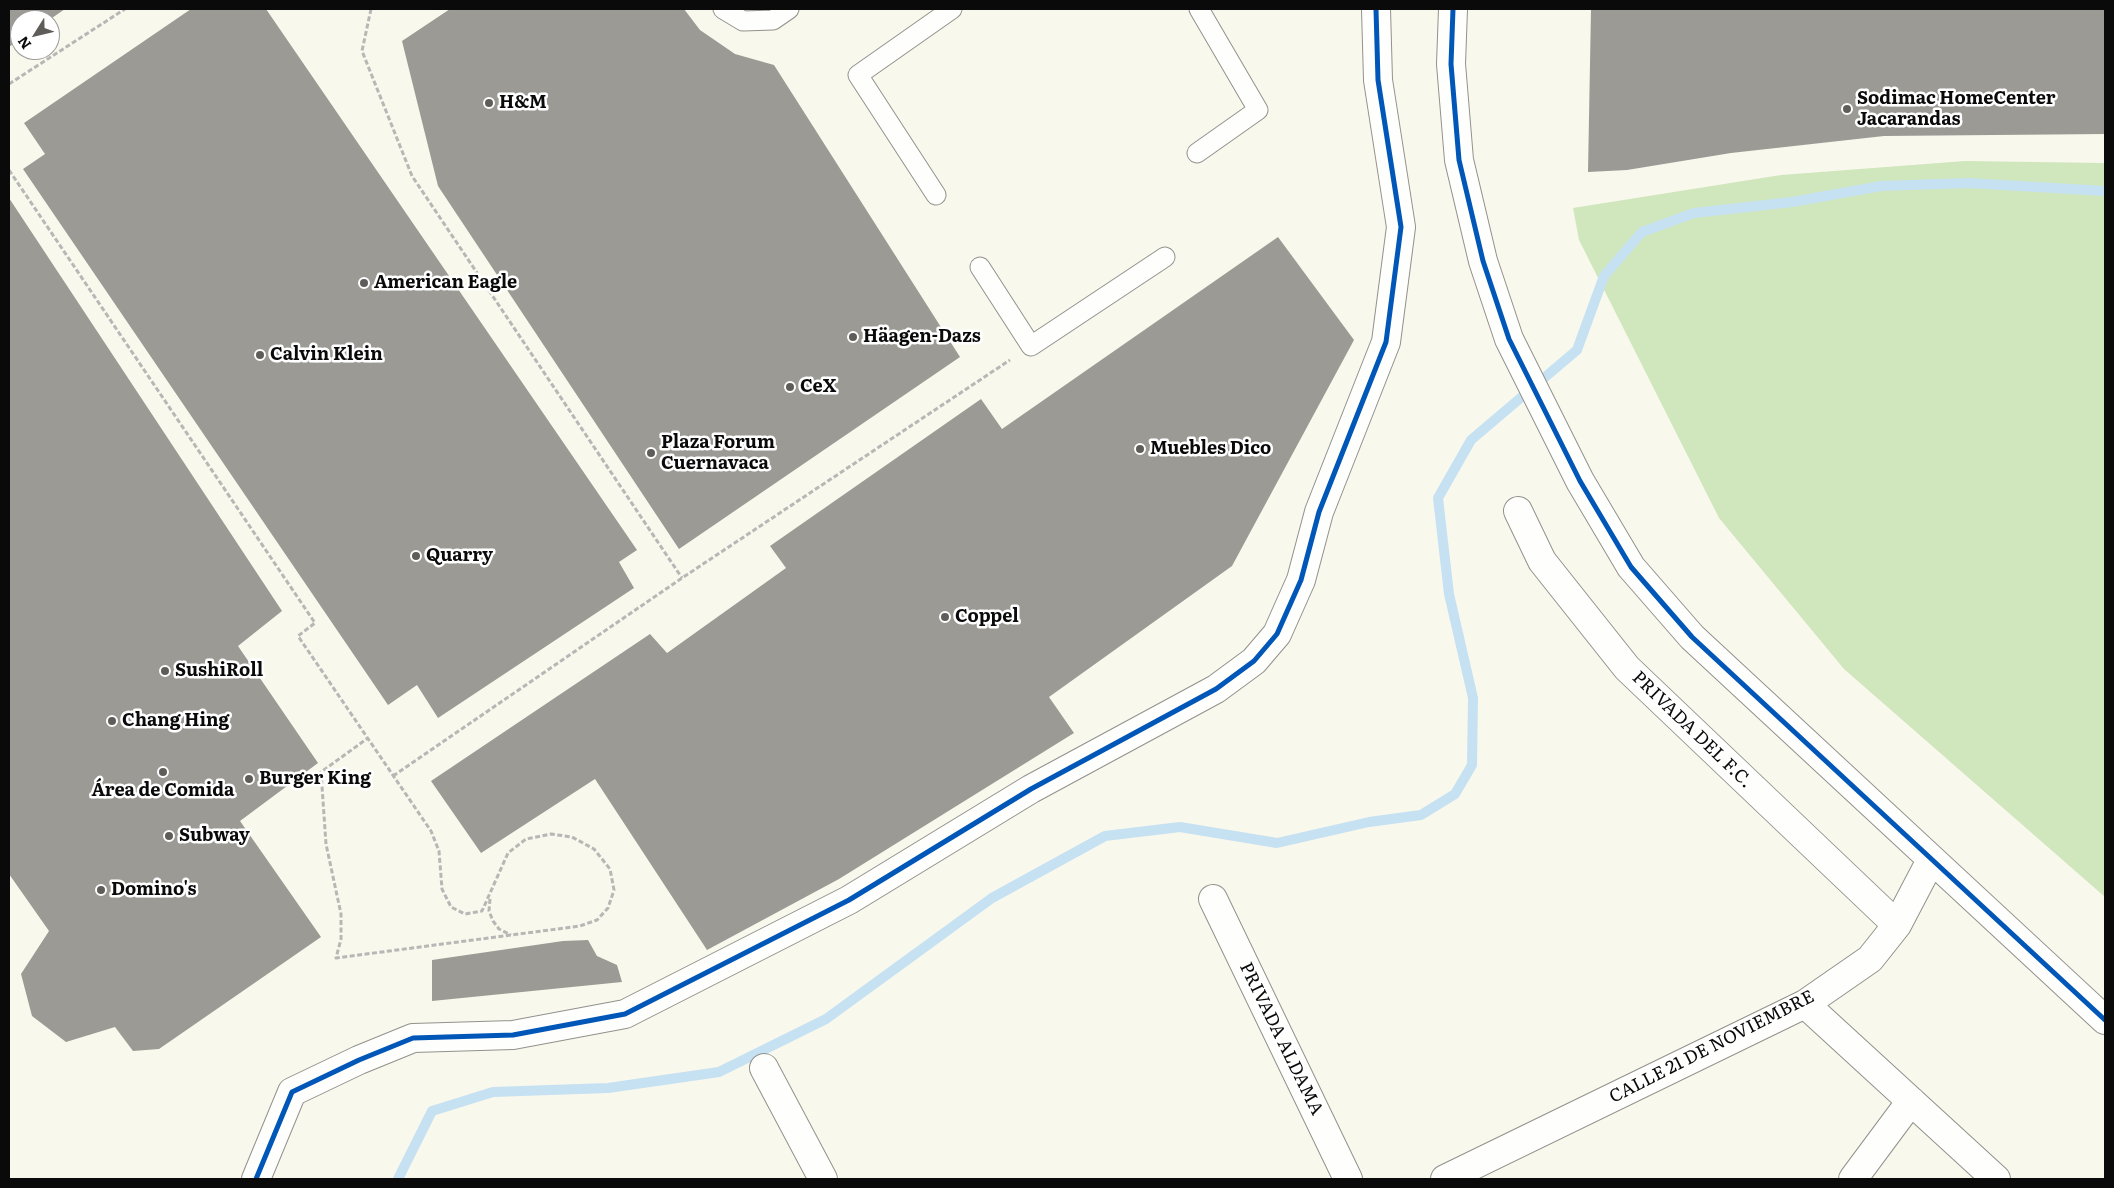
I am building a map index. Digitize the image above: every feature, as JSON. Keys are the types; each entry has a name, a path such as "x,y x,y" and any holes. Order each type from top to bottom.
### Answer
{"street":[{"path":"256,1179 292,1092 360,1060 413,1038 513,1035 625,1014 849,900 1030,789 1216,688 1254,661 1277,634 1301,580 1319,512 1386,342 1401,227 1378,80 1376,9"},
{"path":"1453,9 1452,64 1459,160 1483,262 1509,339 1540,403 1580,481 1637,574 1692,637 2105,1020"},
{"name":"PRIVADA DEL F.C.","path":"1518,511 1542,561 1627,668 1896,925"},
{"name":"CALLE 21 DE NOVIEMBRE","path":"1445,1179 1805,1004 1870,958 1896,925 1931,860"},
{"name":"PRIVADA ALDAMA","path":"1213,899 1348,1179"},
{"path":"1805,1004 1996,1179"},
{"path":"764,1068 823,1179"},
{"path":"1853,1179 1911,1101"}],"lane":[{"path":"723,9 743,21 773,20 789,9"},
{"path":"936,195 858,75 952,9"},
{"path":"1197,153 1258,110 1199,9"},
{"path":"980,267 1031,346 1165,257"}],"path":[{"path":"9,84 125,9"},
{"path":"371,9 362,51 412,176 682,578"},
{"path":"9,170 315,623 298,636 368,738 394,776 431,831 439,851 442,889 451,907 465,914 482,911 508,853 526,839 551,834 572,837 594,849 610,869 614,890 608,908 597,920 580,926 336,958 341,939 341,914 326,844 321,772 368,738"},
{"path":"394,776 682,578 1031,346"},
{"path":"490,896 489,911 493,921 499,929 511,935"}],"green space":[{"path":"1965,161 2105,163 2105,897 1844,669 1719,518 1579,240 1573,208 1781,175"}],"building":[{"path":"9,9 65,9 60,12 60,10 10,10 9,47"},
{"path":"191,9 266,9 637,550 619,562 634,588 438,718 417,685 388,705 23,169 45,154 24,123"},
{"path":"450,9 684,9 700,30 735,54 774,65 960,357 679,549 438,186 402,41"},
{"name":"Sodimac HomeCenter Jacarandas","path":"1591,9 2105,9 2105,134 1884,136 1731,153 1627,170 1588,172"},
{"path":"9,198 282,611 238,646 318,763 240,821 321,937 159,1049 133,1051 115,1027 66,1042 32,1016 21,974 49,931 9,874"},
{"path":"1278,237 1354,340 1232,566 1049,697 1074,733 839,879 707,950 595,779 481,853 431,781 650,634 667,653 786,568 770,546 981,399 1002,429"},
{"path":"588,940 597,956 617,965 622,982 432,1001 432,960 563,941"}],"waterway":[{"path":"398,1179 432,1111 493,1092 608,1088 719,1072 826,1019 992,898 1105,836 1180,827 1277,843 1369,822 1421,815 1455,794 1472,765 1473,698 1449,594 1438,498 1471,440 1577,350 1604,276 1642,232 1694,213 1792,202 1881,186 1968,183 2105,191"}],"cycle path":[{"path":"256,1179 292,1092 359,1060 413,1038 513,1035 625,1014 849,900 1031,789 1216,689 1254,661 1277,634 1301,580 1319,512 1386,342 1401,227 1378,80 1376,9"},
{"path":"1453,9 1451,64 1459,160 1483,261 1509,339 1580,481 1631,567 1692,637 2105,1020"}],"place":[{"name":"H&M","path":"489,103"},
{"name":"Sodimac HomeCenter Jacarandas","path":"1847,109"},
{"name":"American Eagle","path":"364,283"},
{"name":"Häagen-Dazs","path":"853,337"},
{"name":"Calvin Klein","path":"260,355"},
{"name":"CeX","path":"790,387"},
{"name":"Muebles Dico","path":"1140,449"},
{"name":"Plaza Forum Cuernavaca","path":"651,453"},
{"name":"Quarry","path":"416,556"},
{"name":"Coppel","path":"945,617"},
{"name":"SushiRoll","path":"165,671"},
{"name":"Chang Hing","path":"112,721"},
{"name":"Área de Comida","path":"163,772"},
{"name":"Burger King","path":"249,779"},
{"name":"Subway","path":"169,836"},
{"name":"Domino's","path":"101,890"}]}
